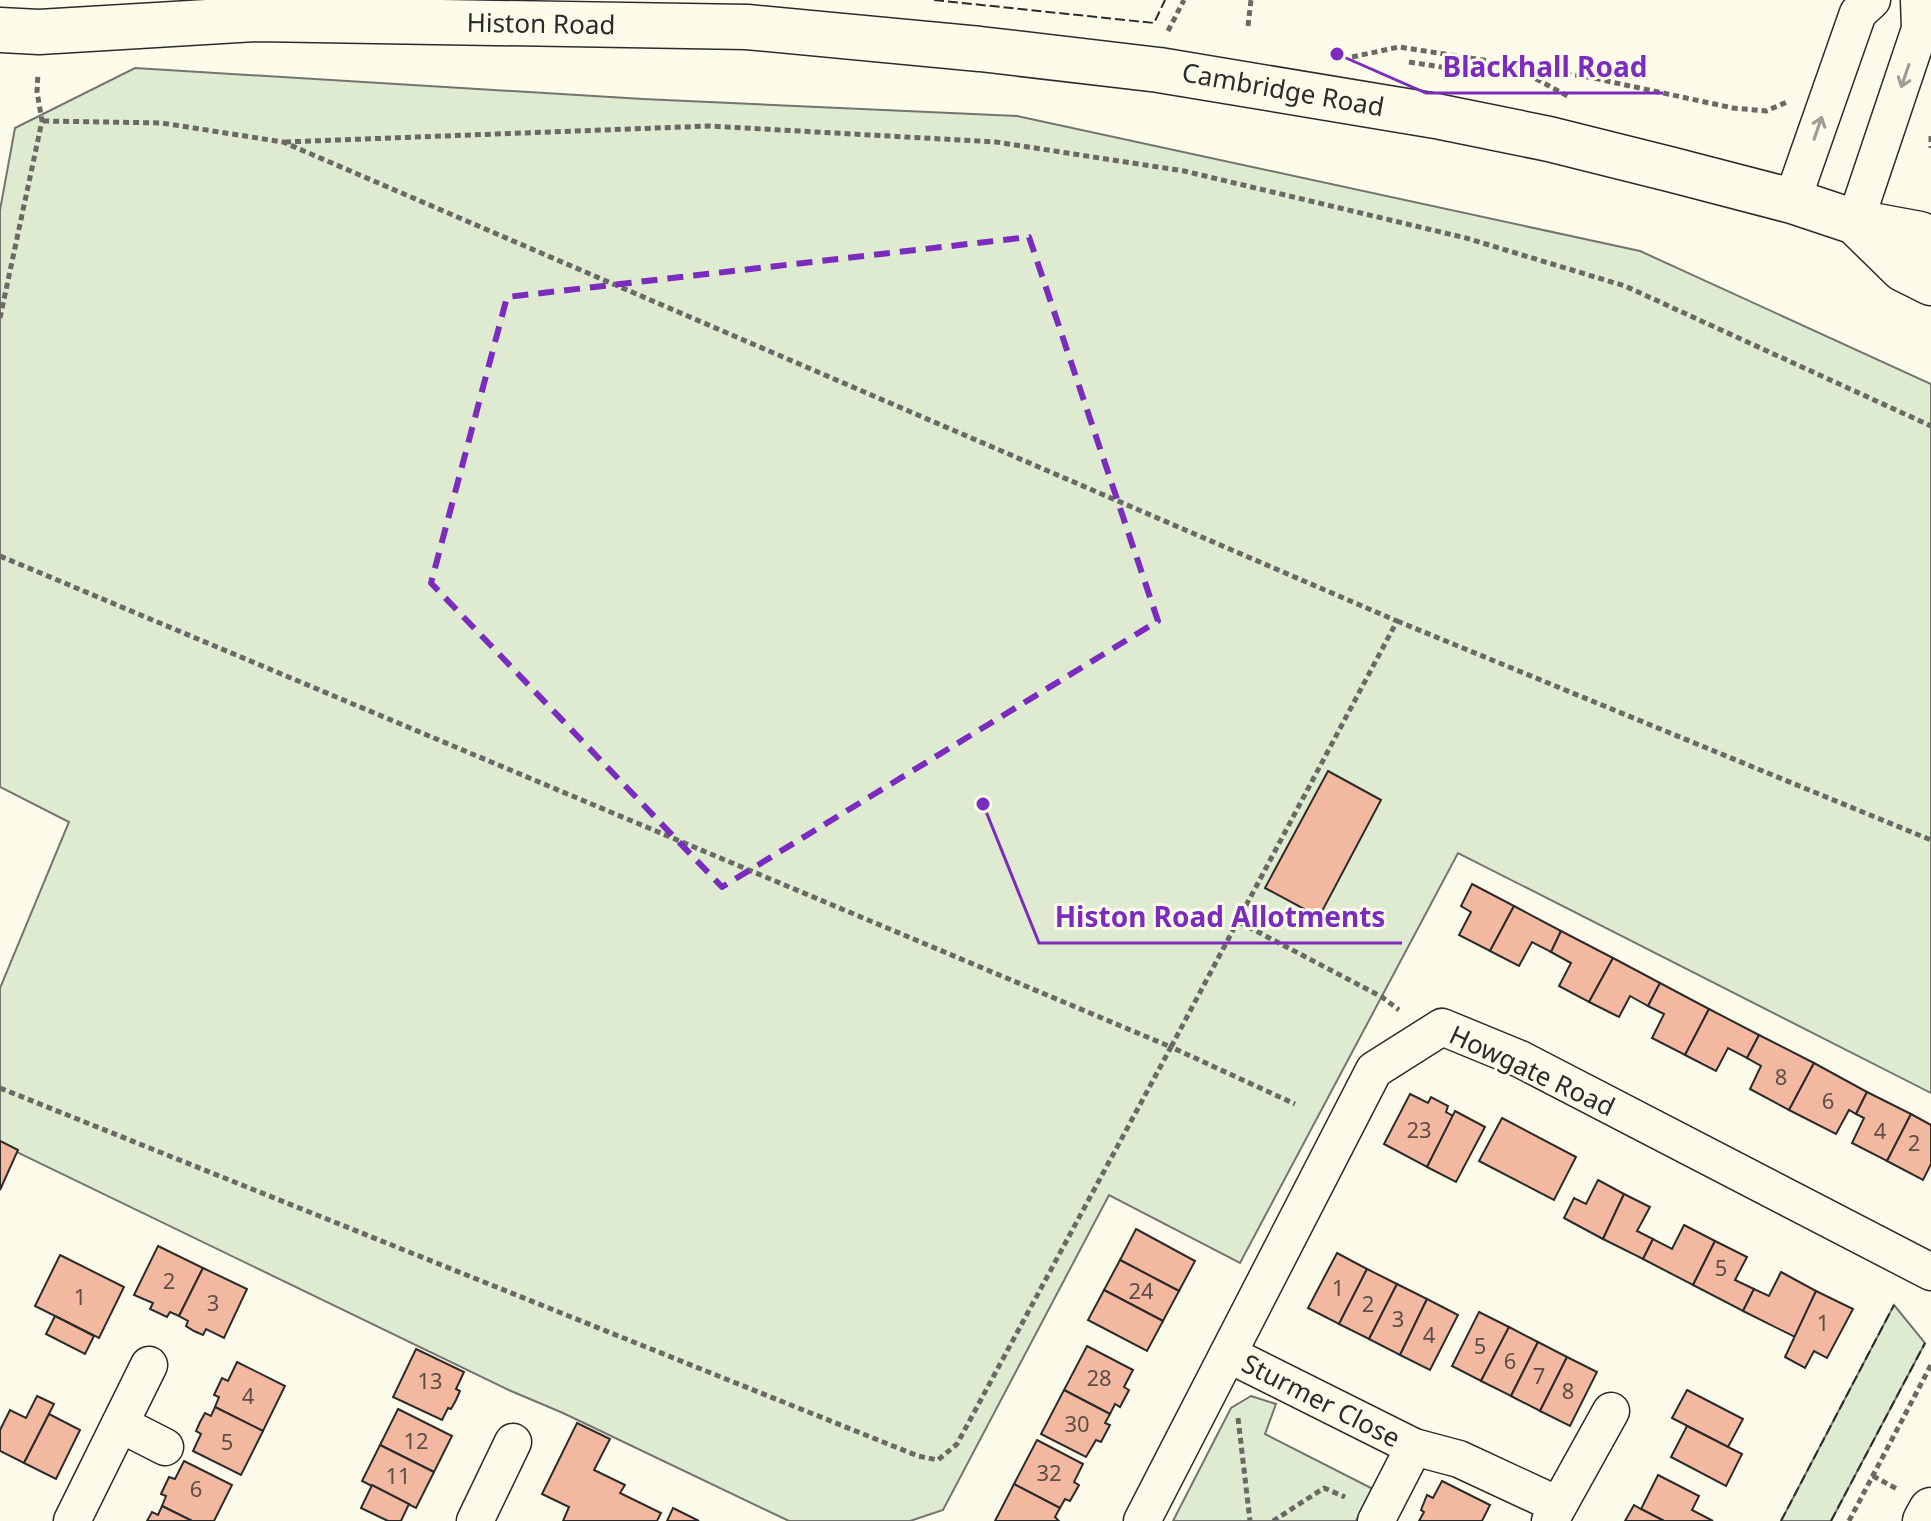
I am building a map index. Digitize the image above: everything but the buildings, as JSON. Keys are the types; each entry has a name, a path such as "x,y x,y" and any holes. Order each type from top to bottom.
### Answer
{"main road":[{"name":"Histon Road","path":"0,30 39,32 257,10 747,27"},
{"name":"Cambridge Road","path":"747,27 995,51 1237,81 1436,116 1549,139 1792,201 1855,222 1920,234 1931,240"},
{"name":"Cambridge Road","path":"1855,222 1903,269 1931,283"},
{"path":"1925,1521 1931,1510"}],"street":[{"path":"1792,201 1858,13 1872,0"},
{"path":"1855,222 1920,29 1919,0"},
{"name":"Howgate Road","path":"1142,1521 1374,1070 1442,1027 1520,1059 1931,1272"},
{"name":"Sturmer Close","path":"1228,1354 1414,1447 1459,1459 1554,1513 1611,1411"},
{"path":"72,1521 149,1365"},
{"path":"120,1424 165,1447"},
{"path":"475,1521 513,1442"},
{"name":"Sturmer Close","path":"1376,1521 1414,1447"}],"path":[{"path":"1248,26 1251,0"},
{"path":"1409,62 1505,77"},
{"path":"1509,64 1593,78 1733,108 1766,111 1799,97"},
{"path":"0,318 42,121 162,123 283,142 709,126 996,142 1184,171 1466,238 1625,286 1931,426"},
{"path":"1931,136 1931,148"},
{"path":"283,142 1397,621 1931,840"},
{"path":"0,556 1171,1047 1295,1104"},
{"path":"0,1088 903,1451 938,1460 957,1444 1239,922 1397,621"},
{"path":"1239,922 1382,997 1406,1015 1442,1027"},
{"path":"1228,1354 1250,1521"},
{"path":"1849,1521 1931,1365"}],"highlighted area":[{"path":"1029,237 1158,621 722,887 431,583 507,297"}],"green space":[{"path":"135,68 643,99 1017,116 1640,251 1931,384 1931,1093 1458,853 1240,1263 1109,1195 943,1510 910,1521 789,1521 511,1391 0,1144 0,988 69,822 0,787 0,210 15,128"},
{"path":"1894,1305 1925,1343 1831,1521 1781,1521"},
{"path":"1251,1396 1276,1404 1265,1434 1373,1489 1356,1521 1173,1521 1231,1408"}],"fence":[{"path":"934,0 1154,23 1165,0"},
{"path":"1781,1521 1894,1305"},
{"path":"1831,1521 1925,1343"}],"place":[{"name":"Blackhall Road","path":"1337,54"},
{"name":"Histon Road Allotments","path":"983,804"}]}
